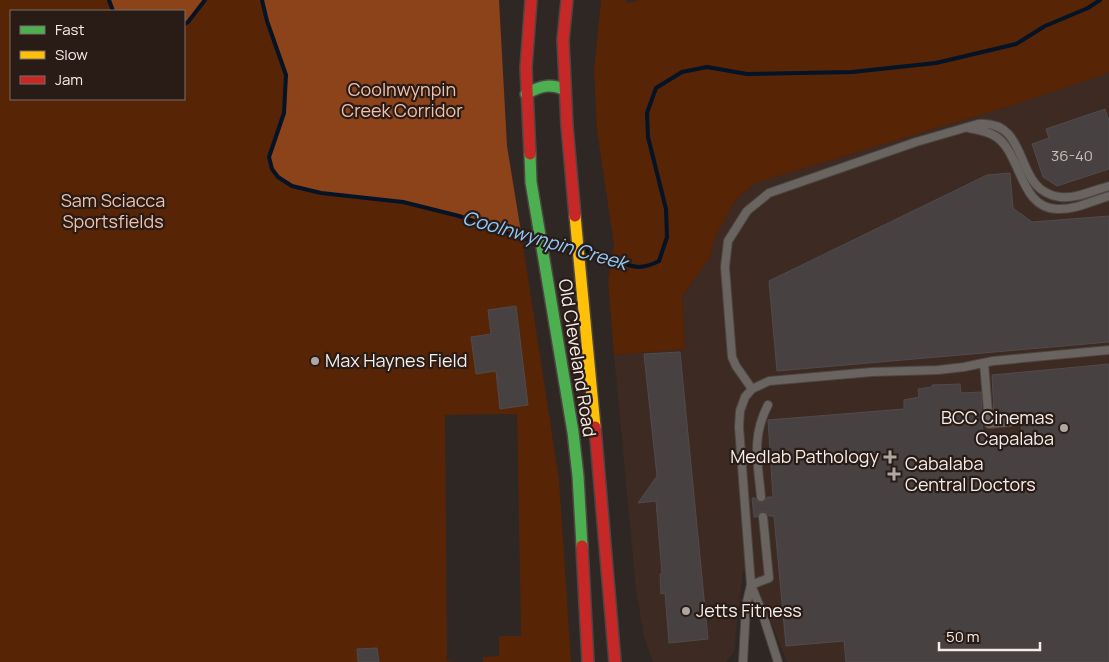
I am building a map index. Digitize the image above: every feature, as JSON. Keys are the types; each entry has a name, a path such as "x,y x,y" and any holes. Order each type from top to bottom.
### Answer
{"main road":[{"name":"Old Cleveland Road","path":"532,0 526,51 526,94 533,199 578,476 588,662"},
{"name":"Old Cleveland Road","path":"567,0 563,40 565,90 616,661"},
{"path":"519,8 526,51"},
{"path":"526,94 548,84 557,85 565,90"}],"lane":[{"path":"752,388 736,366 732,357 725,267 728,241 747,210 769,193 916,142 978,124 989,123 997,126 1010,136 1017,145 1029,176 1042,191 1061,198 1109,186"},
{"path":"967,127 988,132 1004,143 1026,188 1044,206 1055,209 1067,208 1080,206 1109,196"},
{"path":"778,662 751,585 739,427 740,411 745,398 752,388 769,382 872,372 938,370 984,363 1109,350"},
{"path":"984,363 989,424 1010,422"},
{"path":"761,498 756,441 761,419 768,405"},
{"path":"743,485 760,483"},
{"path":"751,585 769,578 763,517"},
{"path":"743,662 746,606 751,585"}],"shaded area":[{"path":"1109,73 1109,662 787,662 760,594 743,570 734,652 726,662 653,662 644,637 636,590 614,355 685,349 682,297 710,257 715,238 736,199 755,183 1016,104"}],"green space":[{"name":"Sam Sciacca Sportsfields","path":"0,0 109,0 113,10 10,10 10,100 185,100 185,24 205,0 262,0 267,21 286,75 284,113 269,157 403,202 459,216 522,238 559,480 571,662 483,662 483,657 499,656 499,636 521,636 517,414 445,415 447,661 459,662 0,662","holes":["516,306 528,405 501,408 496,371 476,373 471,337 491,334 488,310"]},
{"path":"109,0 205,0 185,24 185,10 113,10"},
{"name":"Coolnwynpin Creek Corridor","path":"262,0 499,0 507,146 522,238 459,216 403,202 321,193 292,186 278,177 272,169 269,157 284,113 286,75 267,21"},
{"path":"601,0 625,0 628,3 639,0 1109,0 1109,73 1016,104 755,183 736,199 715,238 710,257 682,297 685,349 614,355 608,280 614,245 597,130 594,70"}],"building":[{"path":"1105,109 1109,120 1109,169 1057,186 1043,177 1032,144 1049,138 1046,129"},
{"path":"1010,173 1013,208 1032,222 1109,216 1109,342 777,371 769,281 987,175"},
{"path":"516,306 528,405 500,409 496,371 476,374 471,337 491,334 488,310"},
{"path":"680,352 708,639 669,643 665,593 661,594 660,574 662,574 656,501 638,503 657,476 644,354"},
{"path":"1109,364 1109,662 846,662 844,641 786,646 774,516 769,516 763,511 757,517 754,517 752,498 761,503 767,497 773,497 768,420 904,409 904,400 919,397 918,389 932,387 932,385 960,384 961,393 981,392 983,438 1022,434 1020,411 994,413 992,375"},
{"path":"377,648 379,662 358,662 357,649"}],"waterway":[{"name":"Coolnwynpin Creek","path":"109,0 113,10"},
{"name":"Coolnwynpin Creek","path":"185,24 205,0"},
{"name":"Coolnwynpin Creek","path":"262,0 267,21 286,75 284,113 269,157 272,169 278,177 292,186 321,193 403,202 459,216 533,240"},
{"name":"Coolnwynpin Creek","path":"586,251 640,267 659,261 667,237 666,209 648,137 647,113 656,88 682,72 707,67 747,74 852,72 936,63 1016,44 1045,26 1088,8 1100,0"},
{"name":"Coolnwynpin Creek","path":"550,242 570,247"}],"traffic: fast":[{"path":"526,94 545,86 565,90"},
{"path":"530,154 531,182 573,432 578,476 582,546"}],"traffic: slow":[{"path":"575,216 595,427"}],"traffic: jam":[{"path":"530,154 526,68 531,0"},
{"path":"567,0 563,40 567,126 575,216"},
{"path":"595,427 615,662"},
{"path":"582,546 588,662"}],"place":[{"name":"Max Haynes Field","path":"315,361"},
{"name":"BCC Cinemas Capalaba","path":"1064,428"},
{"name":"Medlab Pathology","path":"890,457"},
{"name":"Cabalaba Central Doctors","path":"894,474"},
{"name":"Jetts Fitness","path":"686,611"}]}
